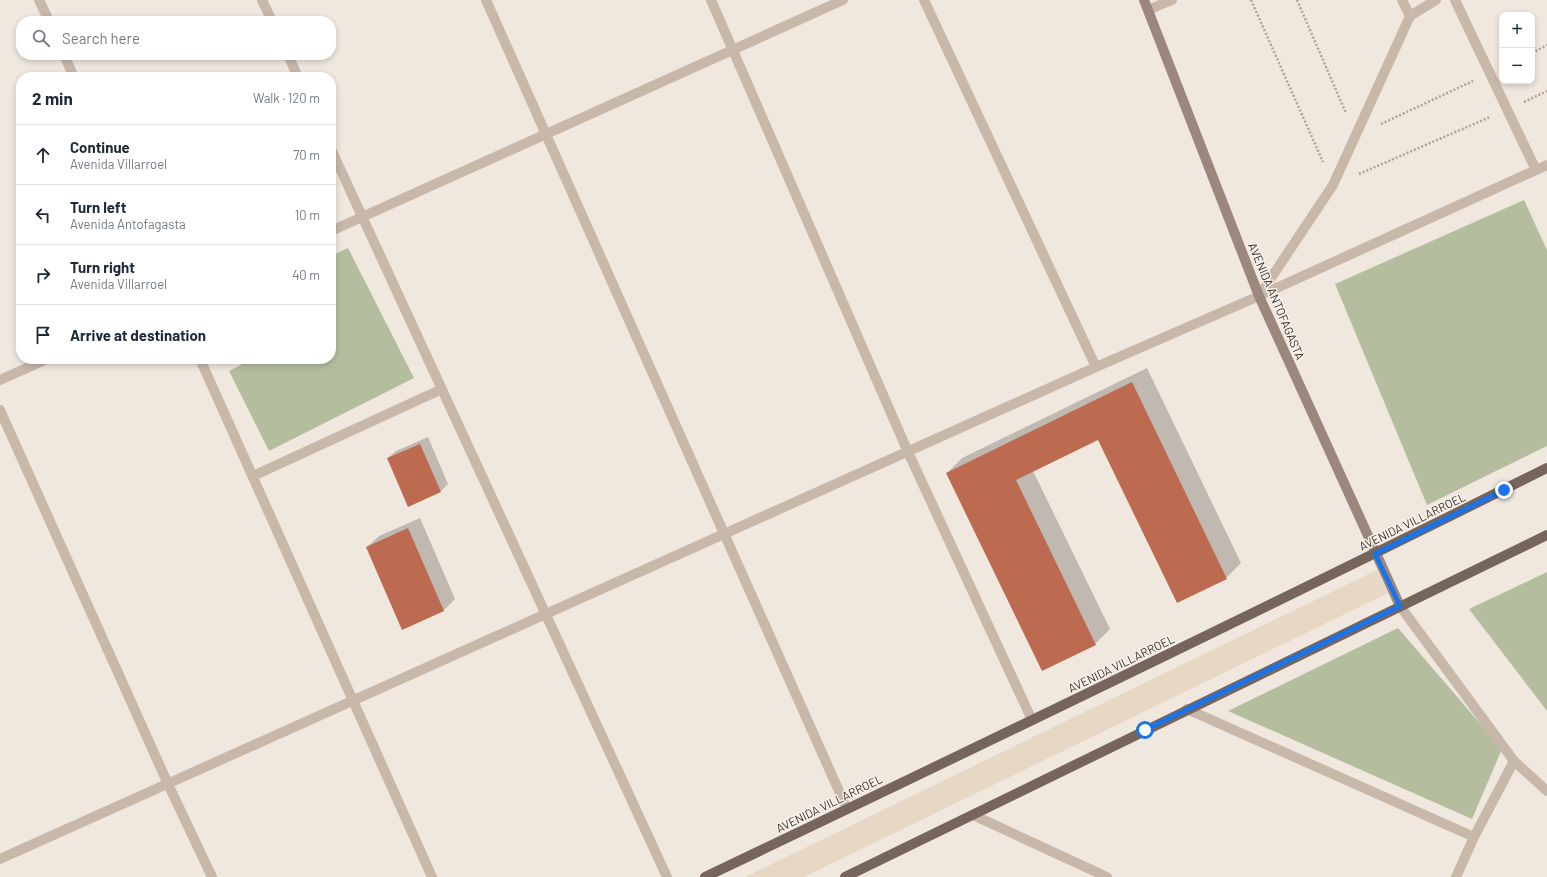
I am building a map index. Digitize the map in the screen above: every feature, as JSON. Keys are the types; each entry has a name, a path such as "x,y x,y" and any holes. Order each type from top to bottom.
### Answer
{"main road":[{"name":"AVENIDA ANTOFAGASTA","path":"1144,0 1259,296 1375,554 1400,606"},
{"name":"AVENIDA VILLARROEL","path":"705,877 1375,554 1547,468"},
{"path":"845,877 1547,535"}],"street":[{"path":"39,0 47,16"},
{"path":"262,0 270,16"},
{"path":"486,0 847,809"},
{"path":"711,0 908,452 1032,720"},
{"path":"336,229 843,0"},
{"path":"924,0 1096,367"},
{"path":"1148,10 1172,0"},
{"path":"1402,0 1410,16"},
{"path":"1259,296 1333,185 1410,16 1436,0"},
{"path":"1455,0 1536,170"},
{"path":"66,60 72,72"},
{"path":"290,60 296,72"},
{"path":"336,160 667,877"},
{"path":"0,859 1096,367 1259,296 1547,165"},
{"path":"0,380 36,364"},
{"path":"202,364 432,877"},
{"path":"253,476 442,389"},
{"path":"0,410 168,784 212,877"},
{"path":"1400,606 1514,761 1547,791"},
{"path":"1187,710 1474,837"},
{"path":"1456,877 1474,837 1514,761"},
{"path":"973,815 1107,877"}],"path":[{"path":"1535,51 1547,45"}],"green space":[{"path":"1524,200 1547,250 1547,446 1427,505 1335,284"},
{"path":"348,248 414,378 269,451 229,371 242,364 336,364 336,254"},
{"path":"1547,572 1547,711 1469,609"},
{"path":"1398,628 1502,749 1472,819 1228,711"}],"shaded area":[{"path":"1377,570 1388,593 804,877 745,877"}],"building":[{"path":"1132,382 1227,579 1177,603 1098,440 1016,480 1096,645 1042,671 946,473"},
{"path":"420,444 441,492 408,507 387,458"},
{"path":"408,528 444,611 402,630 366,547"}],"route":[{"path":"1145,730 1400,606 1375,554 1504,490"}]}
